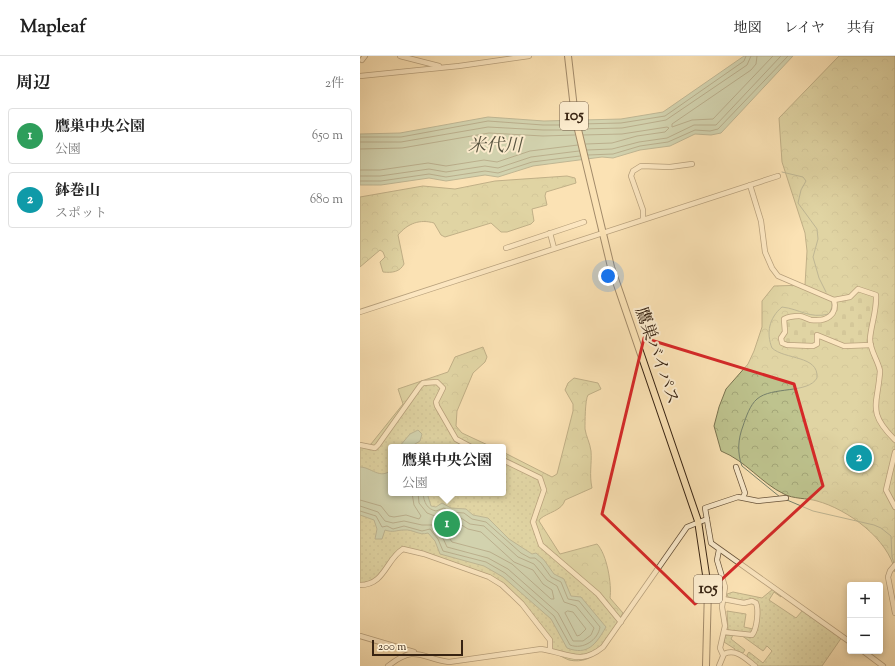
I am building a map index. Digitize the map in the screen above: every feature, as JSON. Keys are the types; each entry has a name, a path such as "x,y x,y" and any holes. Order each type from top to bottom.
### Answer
{"highway":[{"name":"鷹巣バイパス","path":"568,56 574,116 611,266 698,521 708,588 706,666"}],"street":[{"path":"400,56 411,57 442,67"},
{"path":"360,76 529,56"},
{"path":"643,219 643,210 631,176 633,171 641,166 670,167 692,164"},
{"path":"360,312 778,176"},
{"path":"750,185 761,221 765,252 772,268 778,276 834,300 850,297 855,294 858,289 876,296 876,310 871,333 871,345 880,371 875,401 876,413 887,432 895,440"},
{"path":"506,248 584,222"},
{"path":"550,233 554,248"},
{"path":"834,300 835,310 830,317 825,319 811,320 800,316 784,319 785,332 781,338 782,343 787,345 813,346 816,344 817,335 844,346 871,345"},
{"path":"360,445 375,448 420,386 431,382 437,382 443,388 436,402 437,406 456,439 465,444"},
{"path":"895,452 886,490 895,507"},
{"path":"506,461 540,478 544,490 533,522 541,545 590,586 621,622"},
{"path":"736,467 745,494 743,497"},
{"path":"786,498 758,501 738,497 705,508 711,543 847,640"},
{"path":"360,636 449,662 541,649 550,650 569,660 584,662 591,660 603,647 621,622 686,527 698,521 707,519"},
{"path":"360,585 376,581 403,549 480,573 502,585 522,604 550,640 550,650"},
{"path":"719,550 717,560 725,587 722,607 724,632 720,648 723,655"},
{"path":"894,566 888,577 895,613"},
{"path":"723,599 744,602 752,601 756,603 758,607 755,628 752,635 724,632"},
{"path":"718,666 723,655 728,652 737,653 755,666"},
{"path":"388,666 409,654 419,653"},
{"path":"867,654 884,666"}],"highlighted area":[{"path":"644,338 794,384 823,486 695,604 602,514"}],"green space":[{"path":"839,56 895,56 895,572 891,560 884,548 876,537 865,527 853,518 829,505 813,500 792,497 768,484 738,460 721,451 714,426 726,389 748,364 754,351 762,327 762,301 774,286 805,285 807,251 805,233 782,162 779,118"},
{"path":"567,176 575,178 576,183 546,192 545,196 547,205 532,209 534,221 531,224 507,232 501,232 491,223 445,237 441,235 434,223 414,223 398,235 404,264 400,269 393,272 383,272 380,262 385,257 383,252 380,250 360,267 360,197 423,186 455,189 495,181"},
{"path":"858,289 876,295 871,345 844,346 817,335 817,344 787,345 781,338 784,334 783,320 800,316 819,320 832,314 834,300 850,297"},
{"path":"483,347 487,357 485,362 473,373 457,411 456,426 462,433 486,444 461,443 437,406 443,388 437,382 424,383 375,448 366,446 371,444 403,404 398,389 448,372 455,357"},
{"path":"574,378 598,383 601,389 588,395 586,406 585,429 591,451 592,488 565,500 561,507 543,517 539,521 560,554 597,544 604,555 608,570 610,598 623,613 619,620 605,602 545,549 534,527 544,490 540,478 506,461 506,454 552,477 557,474 573,411 573,404 565,390 568,383"},
{"path":"437,382 443,388 436,402 469,444 388,444 388,496 506,496 506,461 536,475 544,485 533,522 575,572 621,622 601,650 594,655 587,659 578,661 569,660 562,657 550,650 551,644 526,609 489,577 403,549 376,581 360,585 360,445 375,448 423,383"},
{"path":"773,589 782,595 781,597 774,592 769,600 796,618 803,610 842,637 822,666 758,666 748,658 747,655 749,652 763,663 772,651 767,646 763,651 741,635 752,636 759,609 753,599 743,601 728,597 727,594 733,592 762,598"},
{"path":"727,611 746,614 744,627 753,629 750,633 728,630"},
{"path":"733,635 731,639 745,650 743,653 734,651 735,649 724,642 725,636"}],"water":[{"name":"米代川","path":"744,56 793,56 721,133 711,135 695,134 670,146 640,150 613,158 602,157 533,166 498,177 485,175 446,181 429,178 381,185 360,185 360,134 400,133 488,117 544,121 621,119 663,112"},
{"path":"418,430 422,434 420,441 415,444 402,444 410,434"},
{"path":"360,467 383,474 388,472 388,496 428,496 431,506 436,507 442,503 451,508 466,509 473,515 488,518 509,539 532,554 536,553 544,560 554,574 564,579 571,596 581,597 606,627 599,639 591,647 581,650 567,648 551,619 503,577 484,566 440,554 435,541 428,533 422,534 407,530 385,530 382,539 375,539 377,529 374,520 360,515"}],"waterway":[{"path":"782,172 803,177 806,181 801,190 798,203 817,229 818,239 813,257 819,278 826,292"},
{"path":"780,497 742,466 739,451 741,431 748,411 757,399 771,392 806,386 817,378 813,365 800,359 785,355 772,348 769,331 774,316 782,307 810,315 829,314 832,307 832,302"},
{"path":"787,500 813,511 874,525 881,528 891,536 892,557 894,563"}],"place":[{"name":"鉢巻山","path":"859,458"},
{"name":"鷹巣中央公園","path":"447,524"}]}
